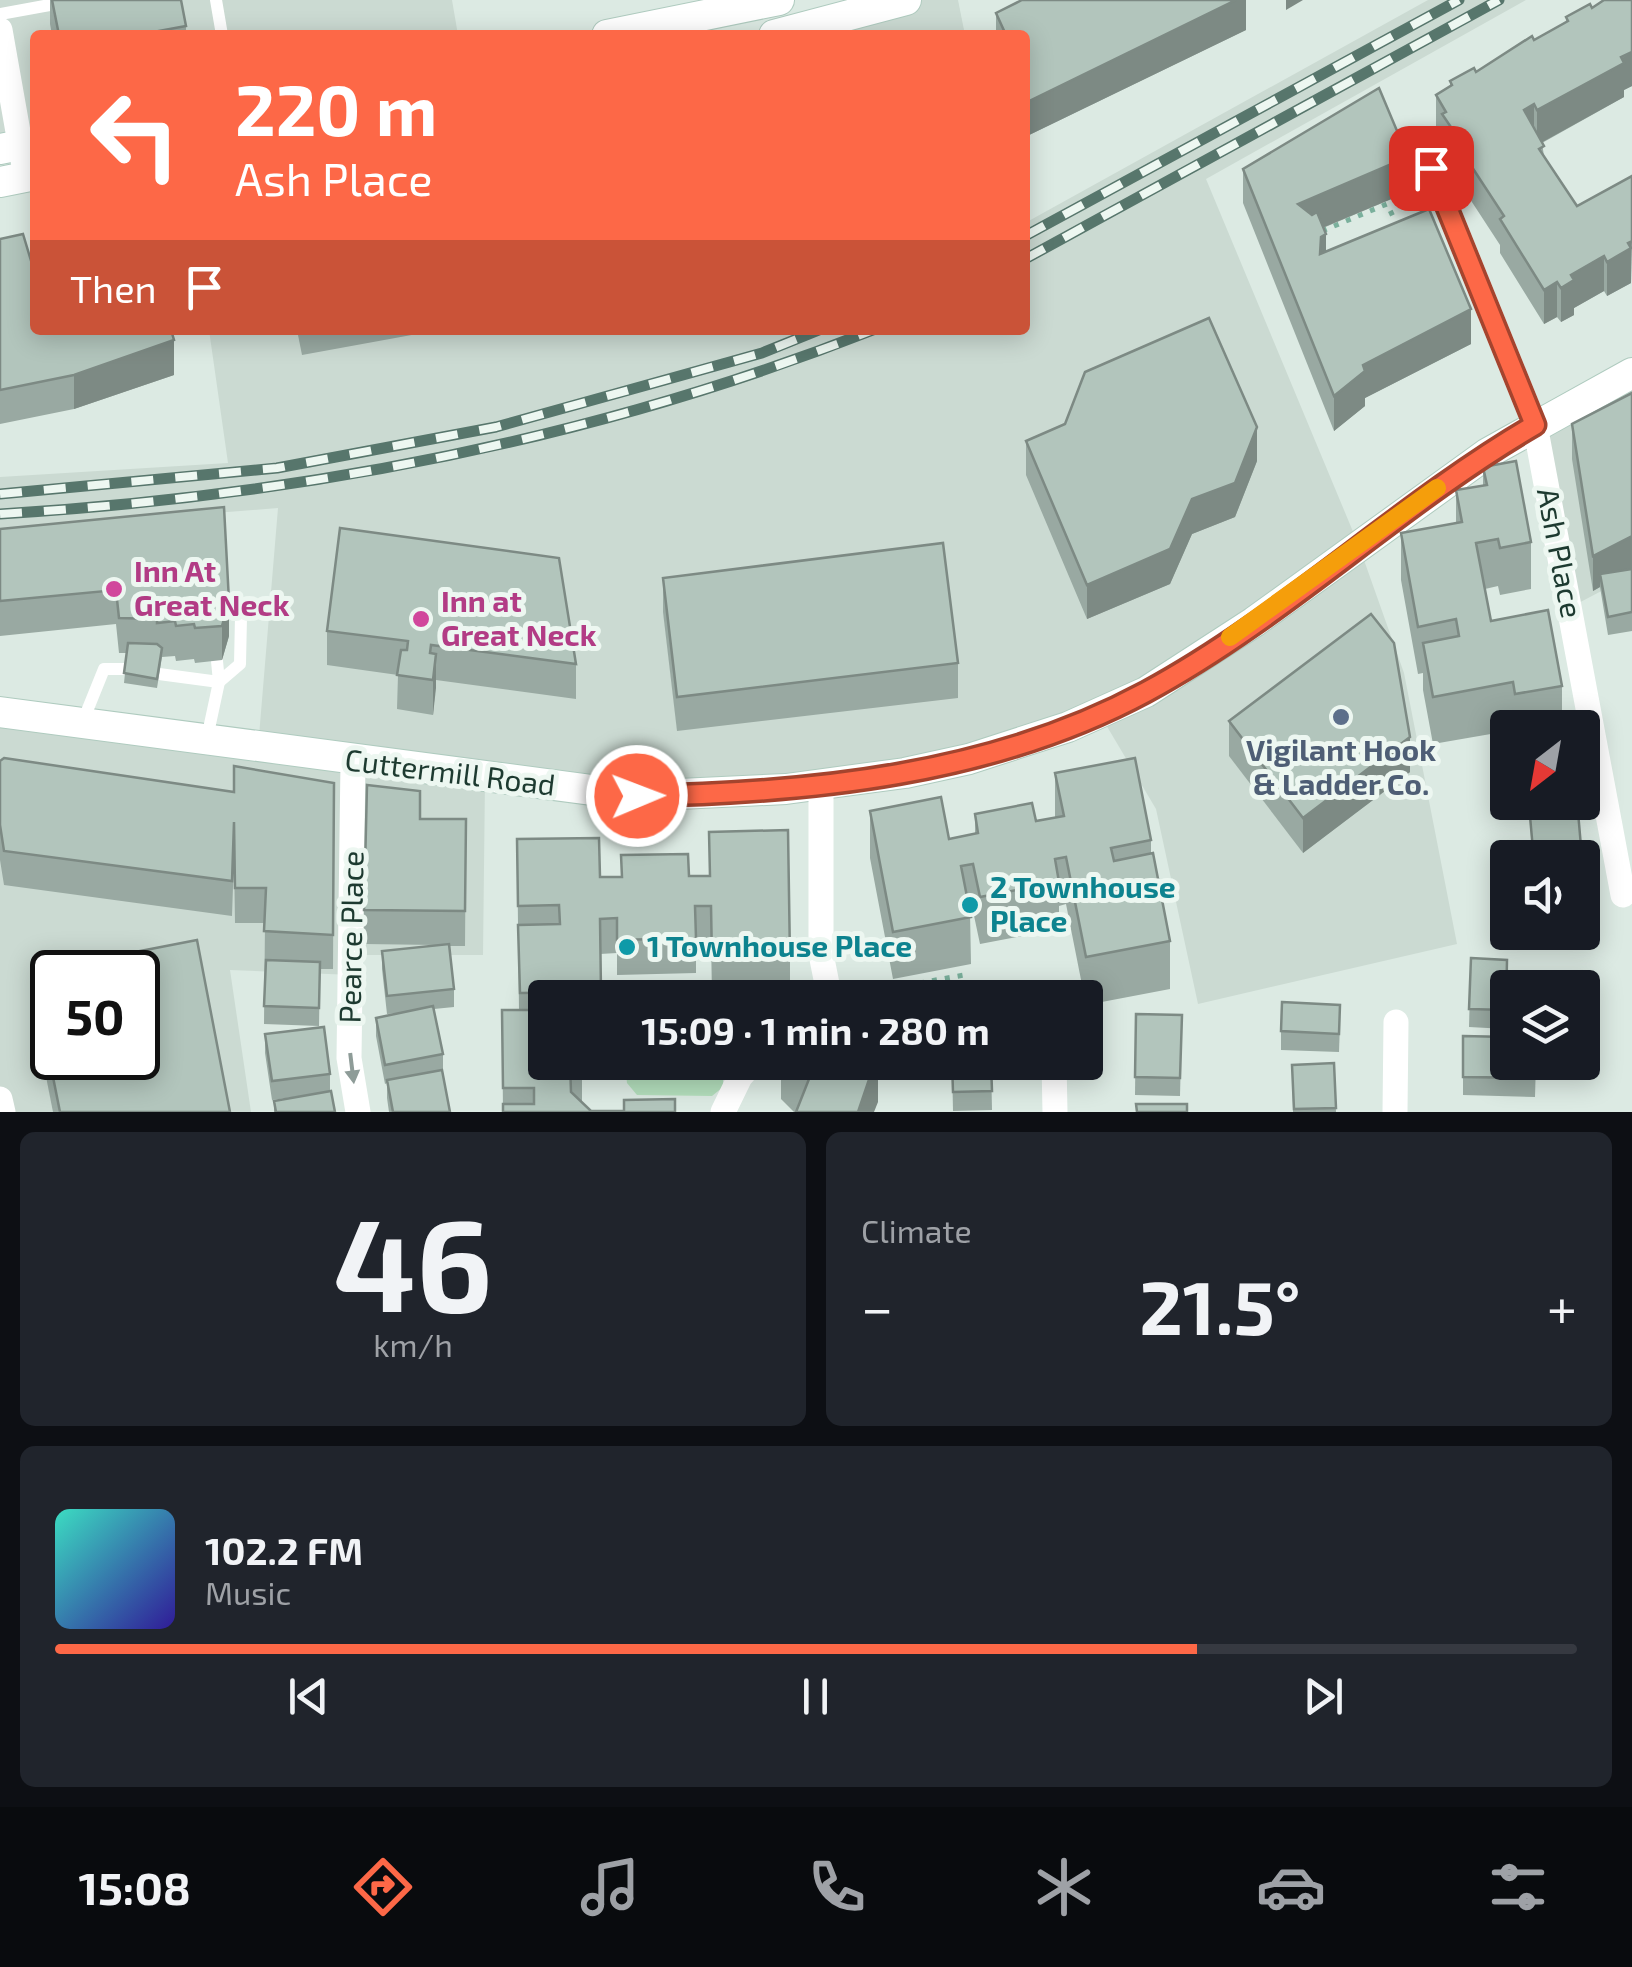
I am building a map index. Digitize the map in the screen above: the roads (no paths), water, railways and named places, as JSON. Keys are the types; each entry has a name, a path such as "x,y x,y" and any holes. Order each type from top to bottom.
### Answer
{"main road":[{"path":"792,30 906,0"},
{"path":"631,30 766,2"},
{"name":"Cuttermill Road","path":"0,712 637,796 821,785 969,759 1068,727 1146,692 1254,622 1456,475 1535,425 1632,372"}],"street":[{"path":"766,2 772,30"},
{"path":"0,30 21,178"},
{"name":"Ash Place","path":"1431,168 1535,425 1623,895"},
{"name":"Pearce Place","path":"353,761 349,1058 358,1112"},
{"path":"821,785 820,954 826,980"},
{"path":"1395,1112 1396,1022"},
{"path":"723,1112 739,1080"},
{"path":"1054,1080 1055,1112"},
{"path":"0,1099 2,1112"}],"lane":[{"path":"0,14 78,0"},
{"path":"216,0 221,30"},
{"path":"159,674 218,682 240,664 241,616"},
{"path":"207,741 218,682 217,661"},
{"path":"82,724 104,668 126,670"}],"railway":[{"path":"1030,233 1459,0"},
{"path":"1030,256 1499,0"},
{"path":"0,494 277,468 496,427 762,353 807,335"},
{"path":"0,514 223,493 444,457 661,403 860,335"}],"place":[{"name":"Inn At Great Neck","path":"114,589"},
{"name":"Inn at Great Neck","path":"421,619"},
{"name":"Vigilant Hook & Ladder Co.","path":"1341,717"},
{"name":"2 Townhouse Place","path":"970,905"},
{"name":"1 Townhouse Place","path":"627,947"}]}
